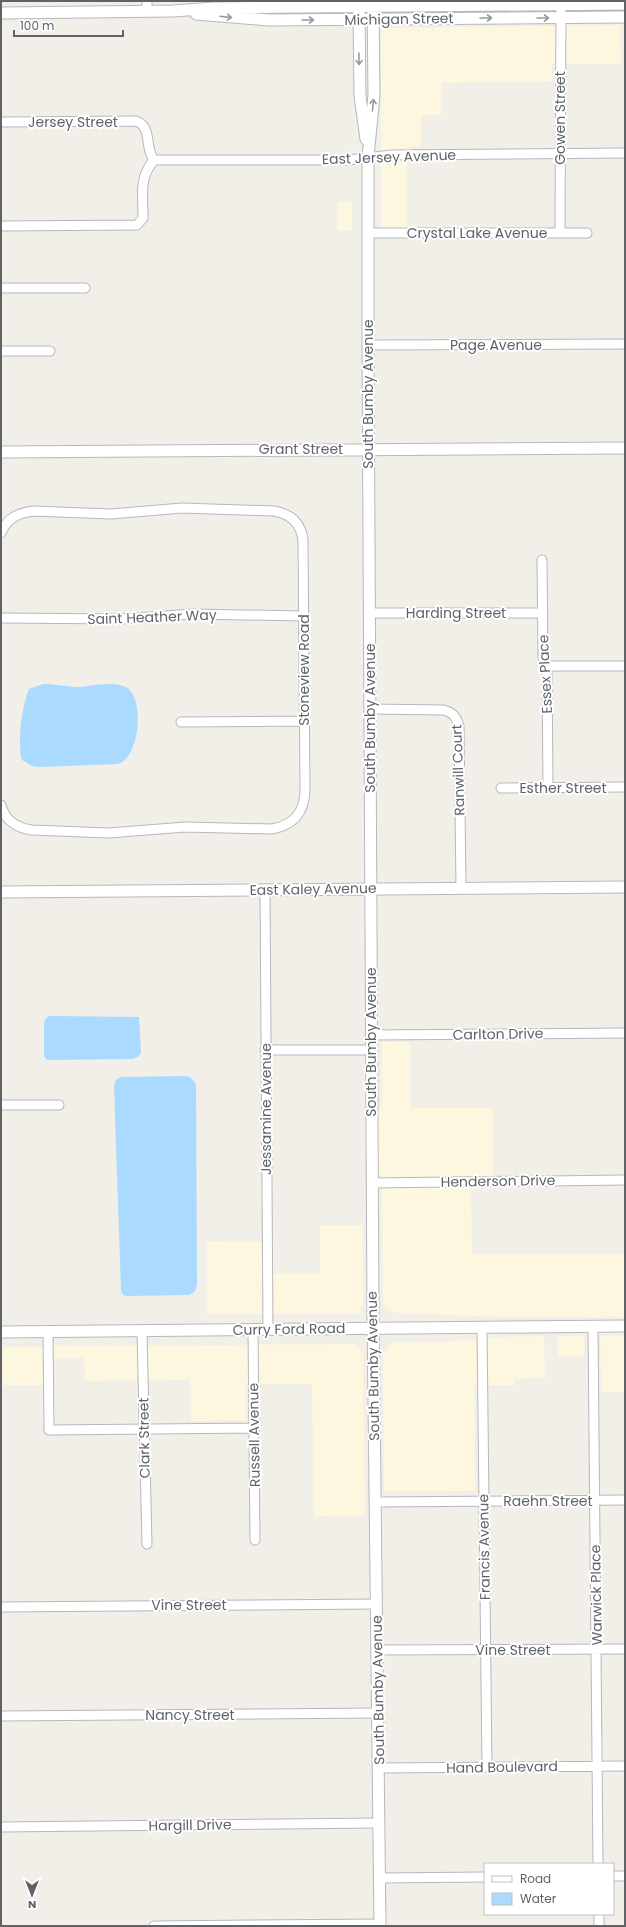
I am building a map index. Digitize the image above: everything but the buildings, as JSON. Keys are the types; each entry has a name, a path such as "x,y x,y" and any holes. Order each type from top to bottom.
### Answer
{"street":[{"name":"Michigan Street","path":"173,11 214,8 359,3 502,5 625,4"},
{"name":"South Bumby Avenue","path":"359,3 360,96 368,157"},
{"name":"South Bumby Avenue","path":"373,3 374,95 368,157 368,345 373,1328 380,1925"},
{"name":"Gowen Street","path":"560,233 561,4"},
{"path":"502,5 504,18"},
{"name":"Michigan Street","path":"1,13 147,6 173,11 238,19 269,20 625,18"},
{"name":"Jersey Street","path":"1,122 136,121 144,126 148,136 148,150 154,160"},
{"name":"East Jersey Avenue","path":"154,160 349,160 392,155 625,154"},
{"path":"1,226 136,225 140,222 143,214 143,180 146,169 154,160"},
{"name":"Crystal Lake Avenue","path":"368,233 587,233"},
{"path":"1,288 85,288"},
{"name":"Page Avenue","path":"368,345 625,344"},
{"path":"1,351 50,351"},
{"name":"Grant Street","path":"1,452 369,448 625,448"},
{"name":"Stoneview Road","path":"1,533 6,522 13,516 23,512 33,511 111,514 182,508 283,512 291,516 302,531 305,799 298,814 291,823 281,827 265,829 186,827 109,833 32,830 22,828 14,824 8,818 1,806"},
{"name":"Essex Place","path":"542,560 544,658 547,666 548,788"},
{"name":"Harding Street","path":"369,613 543,613"},
{"name":"Saint Heather Way","path":"1,618 123,619 193,614 303,616"},
{"path":"547,666 625,666"},
{"name":"Ranwill Court","path":"370,709 444,710 452,713 456,717 459,726 461,888"},
{"path":"181,722 304,721"},
{"name":"Esther Street","path":"501,788 625,787"},
{"name":"East Kaley Avenue","path":"1,892 625,887"},
{"name":"Jessamine Avenue","path":"265,889 268,1330"},
{"name":"Carlton Drive","path":"372,1035 625,1033"},
{"path":"266,1050 372,1050"},
{"path":"1,1105 59,1105"},
{"name":"Henderson Drive","path":"372,1183 625,1180"},
{"name":"Curry Ford Road","path":"1,1332 625,1326"},
{"name":"Warwick Place","path":"593,1327 598,1863"},
{"name":"Francis Avenue","path":"482,1328 487,1767"},
{"name":"Russell Avenue","path":"253,1330 255,1540"},
{"name":"Clark Street","path":"142,1331 147,1544"},
{"path":"48,1332 50,1430 254,1428"},
{"name":"Raehn Street","path":"375,1502 625,1500"},
{"name":"Vine Street","path":"1,1607 377,1604"},
{"name":"Vine Street","path":"377,1650 625,1649"},
{"name":"Nancy Street","path":"1,1716 378,1713"},
{"name":"Hand Boulevard","path":"379,1768 625,1766"},
{"name":"Hargill Drive","path":"1,1826 379,1823"},
{"path":"614,1876 625,1876"},
{"path":"380,1878 484,1877"},
{"path":"599,1915 599,1926"},
{"path":"154,1926 380,1925"}],"shaded area":[{"path":"620,25 621,64 552,64 552,81 441,83 441,115 421,115 421,146 407,147 407,229 381,228 381,32 385,28"},
{"path":"337,202 352,202 352,231 337,231"},
{"path":"382,1042 410,1042 410,1108 493,1108 493,1187 471,1188 472,1254 625,1254 625,1317 504,1317 396,1313 385,1308 383,1303 382,1176 376,1175 376,1108 382,1107"},
{"path":"320,1225 363,1225 363,1304 359,1312 355,1314 207,1314 207,1241 274,1242 274,1274 320,1274"},
{"path":"544,1336 545,1378 514,1379 514,1385 474,1385 475,1491 384,1491 383,1355 388,1346 393,1343"},
{"path":"558,1336 584,1336 584,1355 558,1356"},
{"path":"600,1336 625,1336 625,1392 601,1392"},
{"path":"353,1344 358,1346 363,1355 365,1515 314,1516 312,1384 246,1384 246,1420 191,1421 190,1380 85,1381 84,1358 44,1359 44,1385 1,1385 1,1347"}],"water":[{"path":"43,684 74,687 114,684 126,687 132,693 136,703 138,715 135,741 125,760 117,764 41,767 32,766 22,760 20,735 26,696 29,689"},
{"path":"50,1016 139,1017 141,1052 139,1056 133,1059 47,1060 44,1056 44,1023 46,1018"},
{"path":"187,1076 196,1084 197,1285 195,1291 189,1295 123,1295 121,1291 114,1086 116,1080 121,1077"}]}
